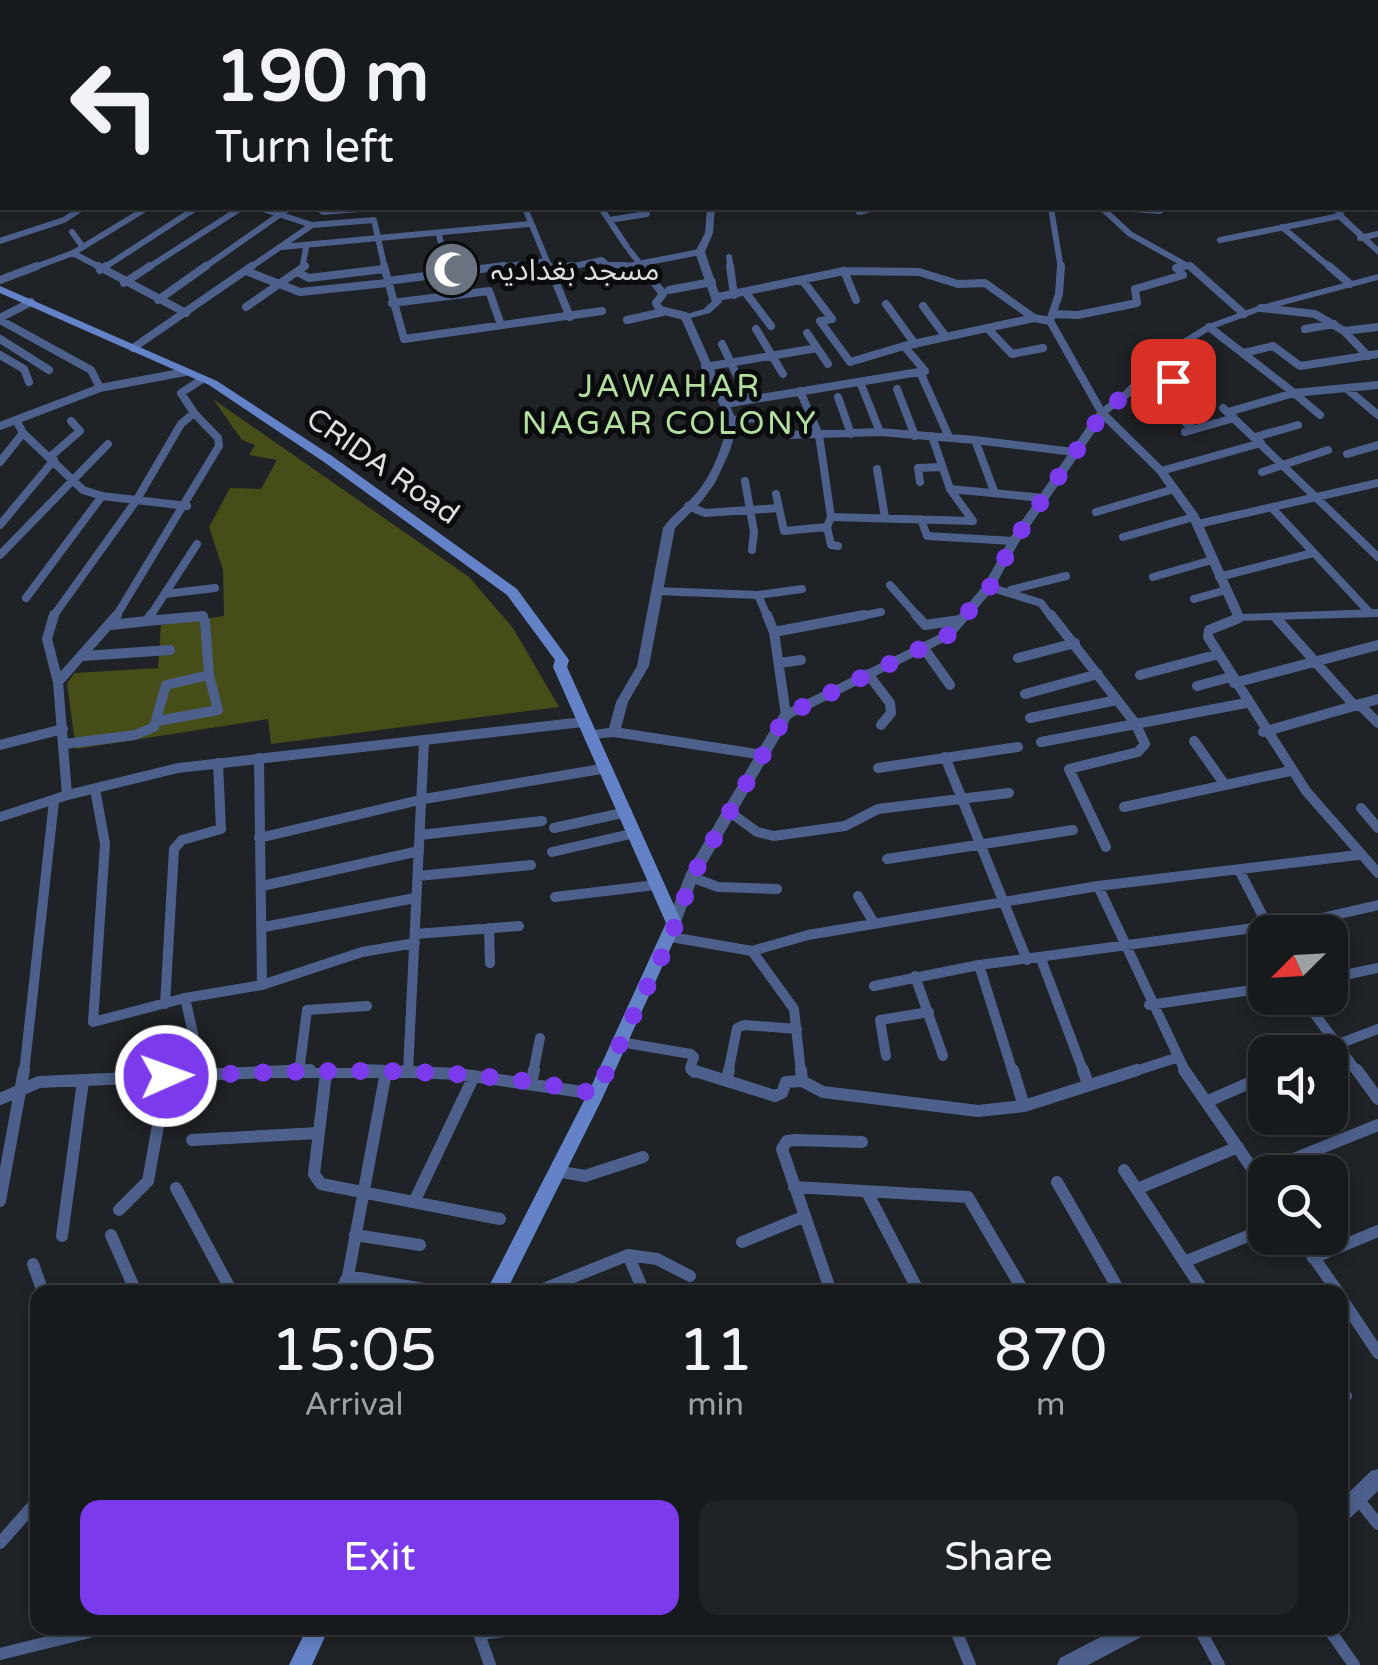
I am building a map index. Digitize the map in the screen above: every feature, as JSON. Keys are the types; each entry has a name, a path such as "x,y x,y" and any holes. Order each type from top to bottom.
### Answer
{"main road":[{"name":"CRIDA Road","path":"0,289 212,383 328,458 512,592 552,664 560,667 627,812 673,930"},
{"path":"499,1285 673,930"},
{"path":"300,1665 315,1635"}],"street":[{"path":"0,241 64,220 79,210"},
{"path":"0,280 73,253 144,210"},
{"path":"100,270 193,210"},
{"path":"124,283 238,210"},
{"path":"267,210 312,225 374,220 404,339 602,311"},
{"path":"158,300 285,210"},
{"path":"320,210 346,210"},
{"path":"526,210 570,316"},
{"path":"602,210 662,294 656,303 662,312"},
{"path":"627,320 662,312 684,316 712,309 718,297 700,252 709,233 710,210"},
{"path":"859,212 867,210"},
{"path":"1052,210 1060,280 1052,317 1071,350 1083,388 1102,414 1161,470 1196,521 1239,618"},
{"path":"1104,210 1130,234 1189,265 1244,314"},
{"path":"1146,210 1160,211"},
{"path":"1220,240 1339,212 1360,238 1378,252"},
{"path":"608,220 646,214"},
{"path":"282,248 378,242 529,224"},
{"path":"133,348 312,225"},
{"path":"1282,228 1350,284"},
{"path":"72,232 83,247"},
{"path":"439,234 448,274"},
{"path":"1360,238 1378,234"},
{"path":"246,307 306,265 306,248"},
{"path":"550,271 602,260 610,269 700,252"},
{"path":"73,253 186,313"},
{"path":"729,257 734,295"},
{"path":"246,272 306,292 546,261"},
{"path":"803,281 832,318 820,321 850,362 904,346 1034,318 1078,315 1138,303 1136,290 1183,275 1176,268 1189,265"},
{"path":"297,272 309,278 384,269"},
{"path":"480,270 501,325"},
{"path":"718,297 844,272 919,272 958,284 985,283 1034,318"},
{"path":"844,272 856,300"},
{"path":"1358,854 1098,886 874,923 752,951 673,930 692,877 786,715 948,635 990,587 1014,541 1102,414 1161,357 1209,327 1261,308 1378,276"},
{"path":"669,290 712,282"},
{"path":"392,303 489,291"},
{"path":"746,293 770,326"},
{"path":"0,319 31,302"},
{"path":"886,304 915,344"},
{"path":"923,306 946,337"},
{"path":"1261,308 1315,314 1373,355"},
{"path":"614,732 622,702 643,666 669,528 700,496 720,460 733,420 705,368 684,316"},
{"path":"0,319 90,370 100,388"},
{"path":"1305,329 1334,324"},
{"path":"1209,327 1320,415"},
{"path":"1344,331 1378,327"},
{"path":"756,329 783,374"},
{"path":"988,329 1012,354 1043,348"},
{"path":"807,333 828,364"},
{"path":"0,339 48,370"},
{"path":"722,344 748,399"},
{"path":"725,404 925,371 904,346"},
{"path":"1244,353 1273,346 1300,366 1373,355"},
{"path":"705,368 817,348"},
{"path":"0,354 24,369 29,382"},
{"path":"0,426 100,388 186,372"},
{"path":"920,372 950,437"},
{"path":"1132,389 1194,375"},
{"path":"58,682 111,625 187,506 220,446 218,438 181,393 201,380"},
{"path":"860,382 880,432"},
{"path":"1177,416 1189,430 1228,412 1294,393 1378,385"},
{"path":"898,389 915,436"},
{"path":"1347,389 1378,414"},
{"path":"800,391 808,403 817,434 832,517 827,528 831,546 838,546"},
{"path":"838,397 851,434"},
{"path":"1228,412 1378,557"},
{"path":"0,1201 22,1090 61,798 64,729 47,639 50,621 136,501 181,424 194,413"},
{"path":"733,420 770,417"},
{"path":"16,420 23,433 83,490 102,496 187,506"},
{"path":"0,525 52,458 80,431 70,421"},
{"path":"1161,470 1298,425"},
{"path":"788,436 880,432 1074,452"},
{"path":"0,462 23,433"},
{"path":"832,517 973,520 950,489 932,436"},
{"path":"975,440 994,491"},
{"path":"0,555 108,444"},
{"path":"1348,454 1378,446"},
{"path":"1262,472 1328,450"},
{"path":"920,482 918,468 942,466"},
{"path":"876,469 886,518"},
{"path":"746,482 754,532 752,550"},
{"path":"1123,537 1273,509 1373,484 1378,495"},
{"path":"950,489 1043,498"},
{"path":"1096,512 1174,489"},
{"path":"776,494 784,531 827,528"},
{"path":"26,598 102,496"},
{"path":"688,506 705,513 779,508"},
{"path":"1273,509 1374,613"},
{"path":"921,519 928,536 1014,541"},
{"path":"147,621 197,544"},
{"path":"1219,577 1313,553"},
{"path":"1153,578 1212,560"},
{"path":"1010,590 1066,576"},
{"path":"890,586 924,625 960,620"},
{"path":"990,587 1010,590 1041,603 1135,723 1146,744 1142,750 1069,768 1106,847"},
{"path":"165,594 214,588"},
{"path":"656,591 758,595 802,589"},
{"path":"1194,598 1226,590"},
{"path":"758,595 774,632 786,715"},
{"path":"774,632 881,612"},
{"path":"1374,613 1239,618 1209,630 1208,637 1263,732 1318,812 1378,873"},
{"path":"1276,618 1378,723"},
{"path":"111,625 204,619 216,712 158,721"},
{"path":"1018,658 1075,643"},
{"path":"1197,686 1319,663 1378,645"},
{"path":"923,647 950,685"},
{"path":"82,656 170,650"},
{"path":"1140,675 1219,654"},
{"path":"779,663 801,660"},
{"path":"868,674 890,703 891,713 881,725"},
{"path":"1025,694 1098,674"},
{"path":"64,744 135,735 154,728 166,685 209,676"},
{"path":"1263,732 1378,699"},
{"path":"1030,718 1117,700"},
{"path":"1041,742 1246,703"},
{"path":"0,817 178,768 587,728 764,755"},
{"path":"0,745 64,729"},
{"path":"1194,741 1225,784"},
{"path":"408,1071 424,742"},
{"path":"878,768 1018,746"},
{"path":"945,757 1005,902 1088,1084"},
{"path":"259,758 262,985"},
{"path":"164,1004 174,849 182,840 221,830 218,763"},
{"path":"259,838 424,799 608,768"},
{"path":"1124,807 1290,771"},
{"path":"94,789 105,844 93,1022 185,998 262,985 415,938 519,926"},
{"path":"730,813 757,832 774,836 845,826 878,809 1009,793"},
{"path":"1361,808 1378,828"},
{"path":"554,828 627,812"},
{"path":"420,835 542,821"},
{"path":"887,859 1073,830"},
{"path":"552,852 635,832"},
{"path":"262,886 419,852"},
{"path":"418,876 531,866"},
{"path":"1239,870 1262,915"},
{"path":"692,877 718,887 777,889"},
{"path":"554,897 656,886"},
{"path":"1098,886 1176,1058 1248,1162"},
{"path":"858,896 874,923"},
{"path":"264,927 415,898"},
{"path":"1334,915 1378,905"},
{"path":"490,928 490,963"},
{"path":"874,986 1122,943 1248,931"},
{"path":"752,951 792,1004 802,1081"},
{"path":"978,965 1024,1106"},
{"path":"1348,974 1378,968"},
{"path":"915,976 943,1056"},
{"path":"1149,1005 1248,990"},
{"path":"185,998 202,1074"},
{"path":"299,1072 307,1010 367,1006"},
{"path":"886,1056 880,1020 929,1012"},
{"path":"727,1080 737,1028 744,1025 797,1029"},
{"path":"1348,1040 1378,1029"},
{"path":"532,1079 540,1038"},
{"path":"620,1042 694,1055 691,1071 775,1096 782,1094 786,1082 802,1081 823,1092 978,1111 1024,1106 1176,1058"},
{"path":"1348,1060 1378,1099"},
{"path":"0,1099 39,1082 202,1074 408,1071 532,1079 596,1094"},
{"path":"326,1072 317,1133 316,1180 327,1186 415,1200 500,1220"},
{"path":"344,1285 386,1072"},
{"path":"119,1210 148,1180 166,1076"},
{"path":"415,1200 474,1076"},
{"path":"62,1236 84,1080"},
{"path":"1206,1102 1248,1083"},
{"path":"1303,1155 1378,1125"},
{"path":"192,1140 317,1133"},
{"path":"828,1285 782,1156 787,1141 862,1142"},
{"path":"1137,1189 1238,1148"},
{"path":"556,1171 586,1176 642,1157"},
{"path":"1124,1170 1199,1285"},
{"path":"1057,1182 1116,1285"},
{"path":"794,1186 968,1197 1020,1285"},
{"path":"176,1188 228,1285"},
{"path":"867,1192 915,1285"},
{"path":"742,1242 803,1217"},
{"path":"1313,1258 1378,1231"},
{"path":"355,1235 420,1245"},
{"path":"111,1236 133,1285"},
{"path":"1184,1262 1248,1236"},
{"path":"553,1285 628,1255 657,1259 690,1276"},
{"path":"628,1255 641,1285"},
{"path":"1311,1255 1332,1285"},
{"path":"33,1264 40,1285"},
{"path":"1348,1308 1378,1353"},
{"path":"1348,1505 1378,1478"},
{"path":"0,1543 30,1509"},
{"path":"1348,1509 1378,1524"},
{"path":"0,1654 77,1635"},
{"path":"479,1635 490,1665"},
{"path":"958,1635 970,1665"},
{"path":"1067,1665 1094,1659 1128,1635"},
{"path":"1203,1635 1218,1665"},
{"path":"1333,1635 1354,1665"}],"green space":[{"path":"213,399 469,577 513,628 559,707 271,744 268,719 76,749 67,684 74,673 158,668 161,625 224,616 223,570 209,527 230,488 261,489 277,460 249,455 255,445 242,440"}],"place":[{"name":"مسجد بغدادیہ","path":"452,270"}],"district":[{"name":"JAWAHAR NAGAR COLONY","path":"670,404"}],"route":[{"path":"166,1076 408,1071 532,1079 596,1094 671,937 692,877 786,715 948,635 990,587 1014,541 1102,414 1132,389 1173,381"}]}
